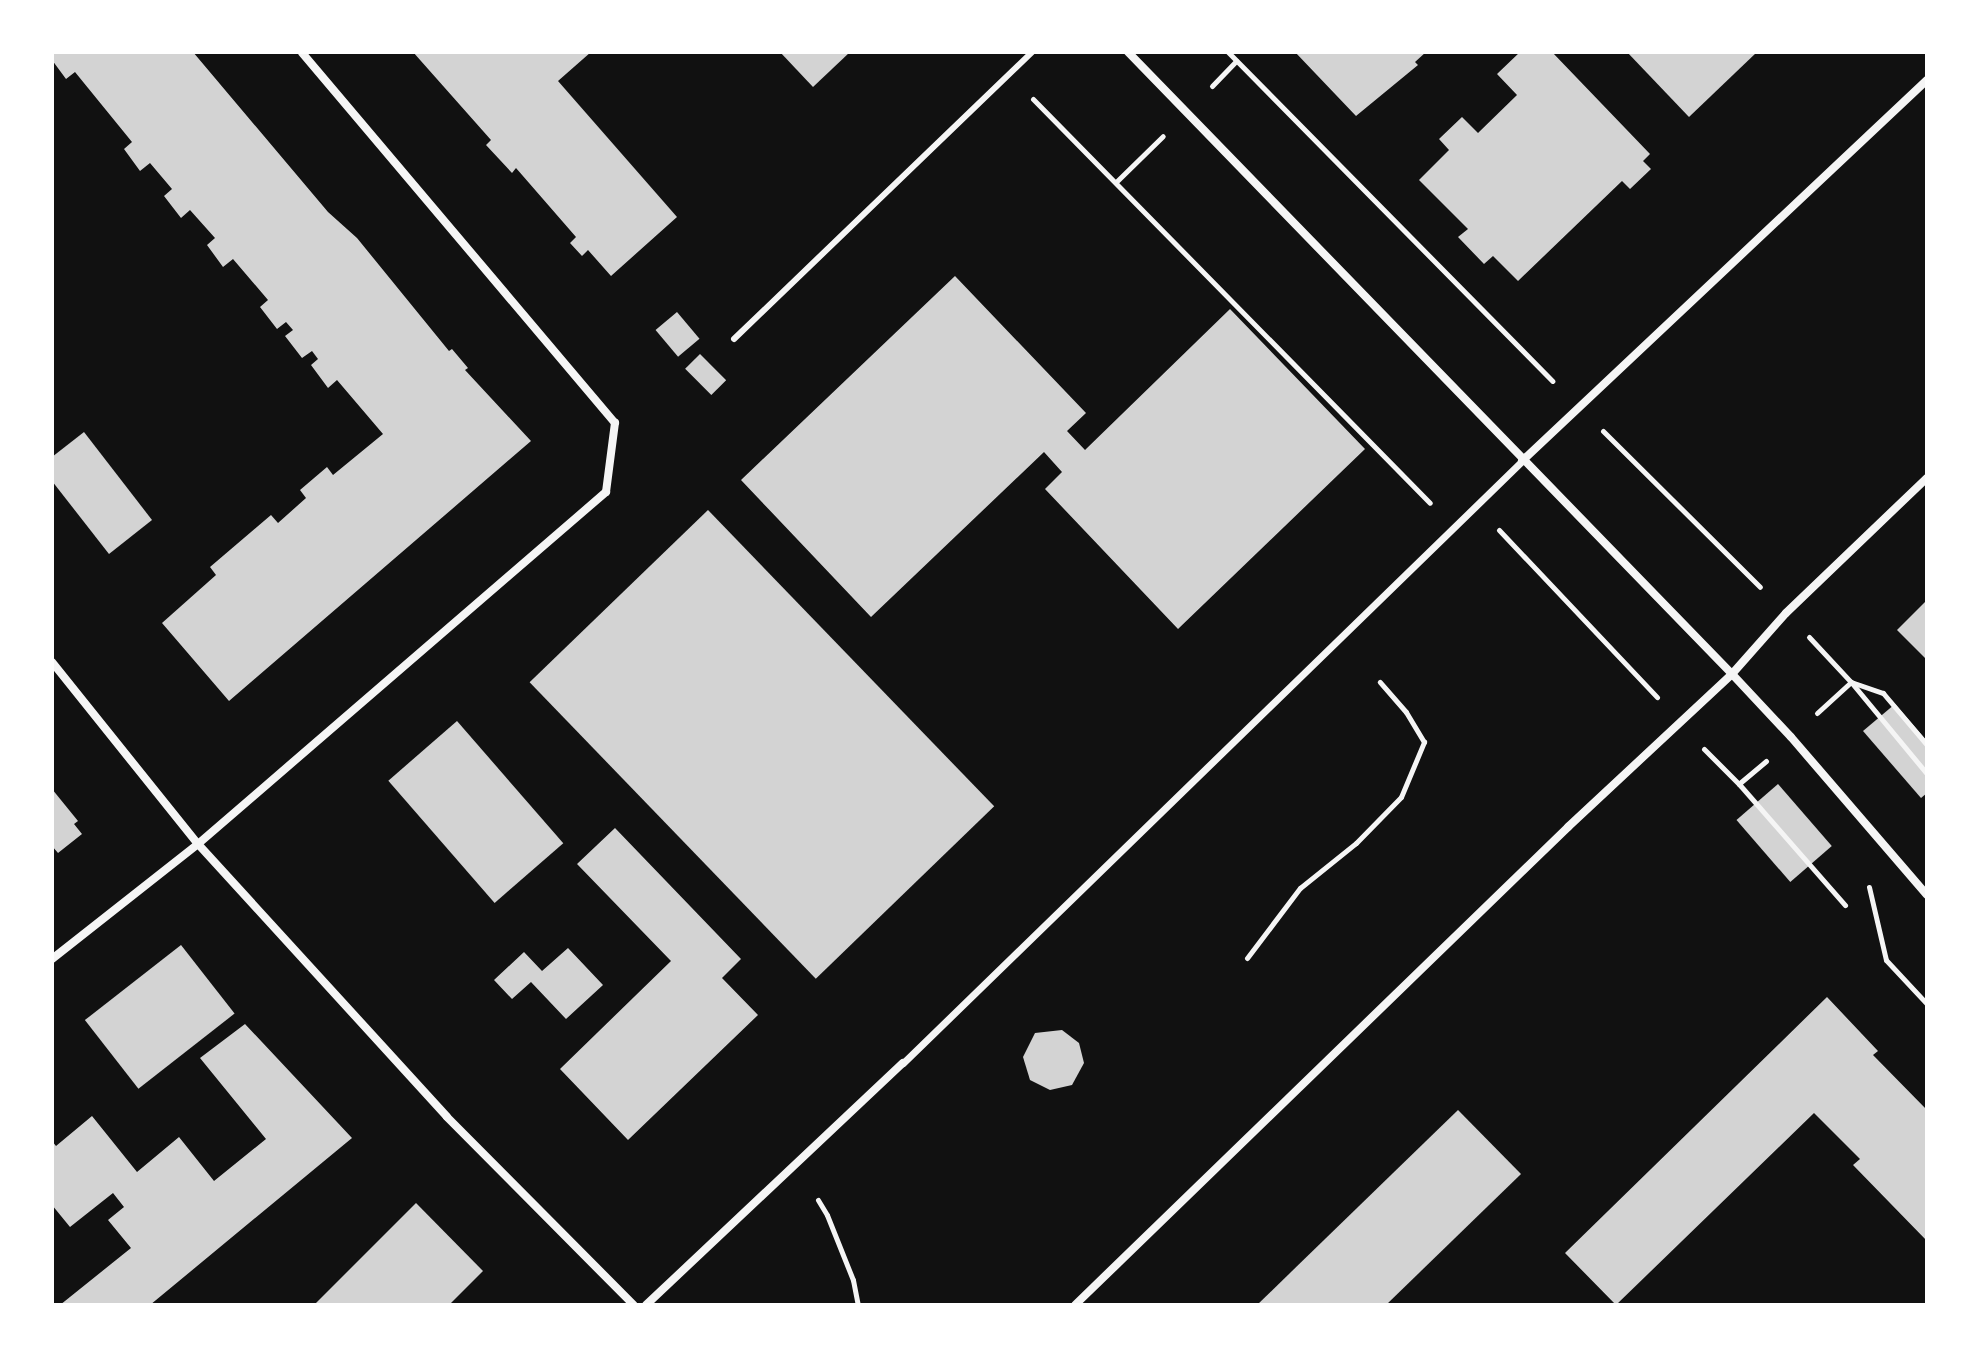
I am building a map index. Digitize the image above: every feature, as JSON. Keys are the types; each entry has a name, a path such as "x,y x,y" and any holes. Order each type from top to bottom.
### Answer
{"street":[{"path":"52,959 198,844 606,492 615,423 302,52"},
{"path":"1128,52 1732,674 1791,737 1927,895"},
{"path":"646,1305 903,1063 1455,530 1522,461 1927,80"},
{"path":"1075,1305 1579,817 1732,674 1786,613 1927,478"},
{"path":"52,662 198,844 447,1117 634,1305"}],"lane":[{"path":"734,339 1032,52"}],"path":[{"path":"1228,52 1549,377"},
{"path":"1010,74 1455,530"},
{"path":"1620,448 1786,613"},
{"path":"1506,536 1664,704"},
{"path":"1829,659 1927,774"},
{"path":"1247,958 1300,888 1356,843 1401,797 1424,742 1406,712 1380,682"},
{"path":"1818,712 1851,682"},
{"path":"1851,682 1883,693 1927,745"},
{"path":"1702,746 1845,905"},
{"path":"1739,784 1770,758"},
{"path":"1867,878 1886,960 1927,1004"},
{"path":"818,1200 853,1280 858,1305"}],"building":[{"path":"52,52 193,52 328,212 357,238 449,351 452,349 468,368 465,370 531,441 229,701 162,623 216,575 210,567 271,515 278,523 306,498 300,490 327,467 333,475 383,434 337,380 328,388 311,365 318,359 312,351 302,358 285,336 293,330 286,322 277,329 260,307 268,300 233,259 223,267 207,245 215,238 190,210 181,218 164,196 172,189 150,163 140,171 124,149 132,142 75,72 66,79 52,60"},
{"path":"413,52 591,52 558,81 677,217 611,276 588,250 582,256 570,243 576,237 516,168 512,173 486,145 491,140"},
{"path":"780,52 850,52 813,87"},
{"path":"1295,52 1426,52 1415,62 1418,65 1356,116"},
{"path":"1520,52 1552,52 1650,154 1643,161 1651,169 1630,189 1622,181 1518,281 1493,256 1484,264 1458,237 1468,229 1419,180 1449,150 1439,139 1462,117 1478,133 1517,95 1497,74"},
{"path":"1627,52 1757,52 1689,117"},
{"path":"955,276 1086,413 1067,431 1085,450 1230,309 1365,449 1178,629 1045,489 1062,472 1044,452 871,617 741,480"},
{"path":"677,312 699,339 678,357 656,330"},
{"path":"700,354 726,380 711,395 685,369"},
{"path":"84,432 152,520 109,554 52,481 52,457"},
{"path":"708,510 994,806 816,979 530,682"},
{"path":"1927,600 1927,660 1897,630"},
{"path":"1895,704 1927,741 1927,793 1921,798 1863,731"},
{"path":"457,721 563,843 495,903 388,781"},
{"path":"1778,784 1832,846 1790,882 1736,820"},
{"path":"52,789 78,821 74,824 82,834 58,853 52,846"},
{"path":"615,828 741,959 722,978 758,1015 628,1140 560,1069 671,961 577,864"},
{"path":"181,945 235,1014 138,1089 85,1020"},
{"path":"568,948 603,985 566,1019 531,982 512,999 494,980 524,952 542,971"},
{"path":"1827,997 1878,1051 1873,1055 1927,1110 1927,1241 1853,1165 1860,1159 1814,1113 1616,1305 1565,1253"},
{"path":"245,1024 352,1138 150,1305 60,1305 131,1248 108,1220 124,1207 113,1193 70,1227 52,1205 52,1141 56,1146 92,1116 137,1172 179,1137 214,1181 266,1139 200,1058"},
{"path":"1062,1030 1079,1043 1084,1063 1072,1085 1050,1090 1030,1080 1023,1057 1035,1033"},
{"path":"1458,1110 1521,1174 1386,1305 1257,1305"},
{"path":"416,1203 483,1271 449,1305 314,1305"}]}
